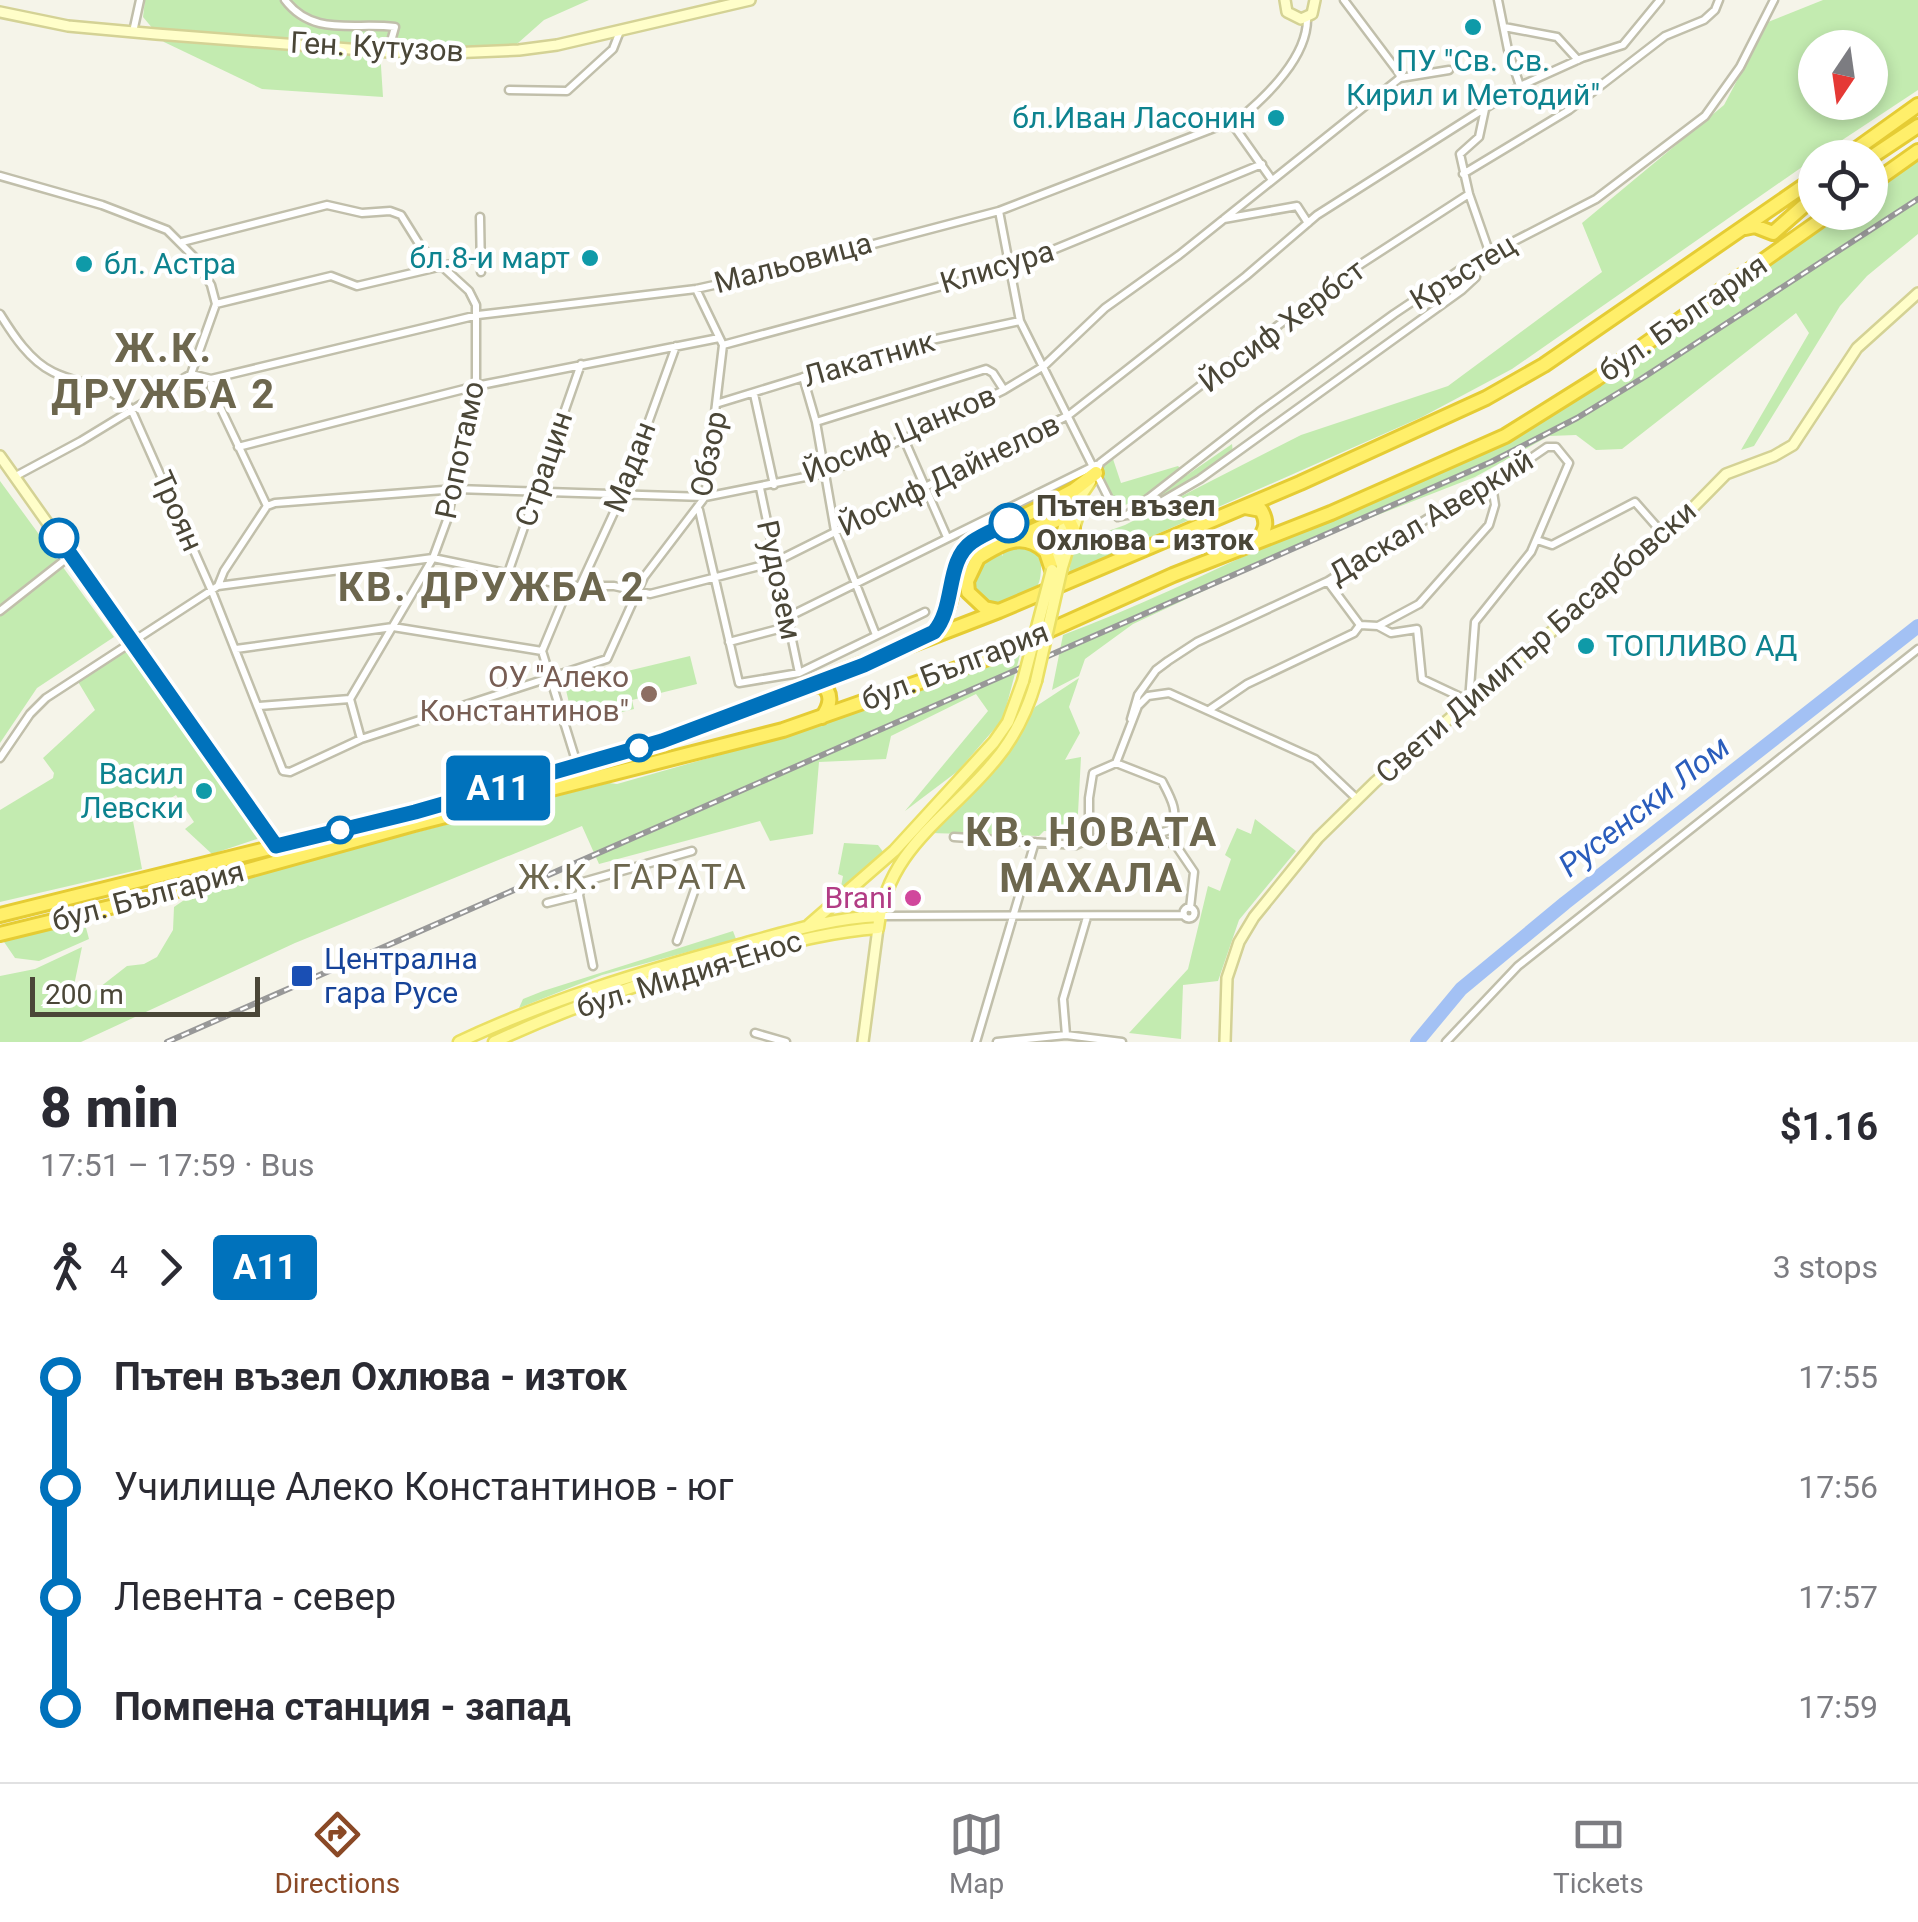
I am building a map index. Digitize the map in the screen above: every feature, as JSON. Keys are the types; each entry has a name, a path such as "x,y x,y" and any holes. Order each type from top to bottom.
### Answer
{"highway":[{"path":"1870,140 1918,106"},
{"path":"1888,146 1918,126"},
{"path":"1888,172 1918,151"},
{"name":"бул. България","path":"0,914 415,812 662,741 999,611 1486,398 1544,365 1798,190"},
{"path":"1738,231 1752,226 1773,233 1798,211"},
{"name":"бул. България","path":"0,934 783,730 988,658 1100,606 1332,513 1506,436 1596,379 1807,230"},
{"path":"864,665 934,632 942,623 962,552 970,542 1074,490 1096,467"},
{"path":"1278,532 1269,518 1279,491"},
{"path":"1240,507 1261,510 1265,517 1264,530 1256,542"},
{"path":"1040,508 1073,518"},
{"path":"1008,542 1073,518"},
{"path":"999,611 977,602 968,592 968,581 978,558 1016,539 1033,541 1057,568"},
{"path":"836,676 832,692 848,708"},
{"path":"808,686 821,686 828,693 830,704 822,717"}],"main road":[{"name":"бул. Мидия-Енос","path":"808,926 894,851 1008,722 1073,518 1096,467"},
{"name":"бул. Мидия-Енос","path":"879,922 897,866 1012,740 1036,681 1057,568"},
{"name":"бул. Мидия-Енос","path":"459,1042 591,988 808,926 879,922"},
{"name":"бул. Мидия-Енос","path":"494,1042 563,1012 670,974 879,922"},
{"path":"467,1042 488,1028"}],"street":[{"path":"132,32 140,0"},
{"path":"285,0 306,21 396,27 388,52"},
{"name":"Ген. Кутузов","path":"0,12 68,26 388,52 518,50 750,0"},
{"path":"1285,0 1284,7 1290,16 1306,18 1315,8 1315,0"},
{"path":"1344,0 1400,78 1450,70"},
{"path":"1498,0 1520,86"},
{"name":"Йосиф Дайнелов","path":"0,758 46,698 215,588 434,558 569,586 622,587 650,594 776,562 1069,415 1246,276 1308,222 1520,86 1630,41 1660,0"},
{"path":"1463,174 1570,110 1665,36 1704,20 1719,0"},
{"name":"Кръстец","path":"1122,516 1394,314 1474,262 1596,199 1705,116 1740,67 1774,0"},
{"name":"Мальовица","path":"212,379 478,315 696,288 999,211 1232,122 1266,94 1291,61 1307,30 1306,18"},
{"path":"1504,27 1557,37 1578,60"},
{"path":"509,90 568,91 613,49 620,30"},
{"name":"Йосиф Цанков","path":"267,506 298,499 456,488 705,497 824,473 904,439 1044,366 1105,308 1400,78"},
{"path":"1485,110 1482,132 1460,154 1490,254"},
{"path":"1232,122 1272,180"},
{"name":"Клисура","path":"238,447 476,386 676,346 722,342 1009,268 1262,164"},
{"path":"0,176 102,205 167,230 182,242 204,274 216,304 192,374 14,477"},
{"name":"Йосиф Хербст","path":"788,617 1096,467 1341,277 1469,194"},
{"path":"182,242 326,204 362,213 396,213 421,247 468,290 478,315"},
{"path":"1224,219 1297,206 1308,222"},
{"path":"999,211 1020,321 1122,516 1138,514 1200,479 1462,290 1476,277 1474,262"},
{"path":"480,216 481,272"},
{"path":"216,304 331,276 357,286 481,257"},
{"path":"696,288 722,342"},
{"name":"Свети Димитър Басарбовски","path":"1225,1042 1227,978 1239,942 1276,888 1318,838 1356,798 1664,536 1726,474 1792,445 1857,348 1918,293"},
{"path":"0,314 40,364 70,379 116,393 131,409"},
{"name":"Ропотамо","path":"350,699 434,558 456,488 476,386 478,315"},
{"name":"Лакатник","path":"719,403 908,345 1020,321"},
{"name":"Обзор","path":"283,770 290,772 362,739 605,662 644,577 705,497 719,403 722,342"},
{"name":"Мадан","path":"580,586 622,495 676,346"},
{"name":"Страцин","path":"508,573 581,364"},
{"path":"816,422 986,369 994,373 1004,390"},
{"path":"192,374 212,379 210,388 267,506 215,588"},
{"path":"803,378 816,422 836,531 876,636"},
{"name":"Рудозем","path":"754,394 774,485"},
{"name":"Троян","path":"131,409 215,588 283,770"},
{"path":"904,439 947,537"},
{"name":"Даскал Аверкий","path":"1116,763 1138,695 1156,670 1168,661 1197,642 1328,582 1547,447 1556,447 1569,464 1537,540 1474,622 1469,702"},
{"path":"0,456 276,846"},
{"path":"1209,710 1248,684 1354,633 1360,626 1378,626 1419,604 1488,524 1495,505 1492,484"},
{"name":"Рудозем","path":"760,488 798,674"},
{"path":"1537,540 1552,544 1635,502 1664,536"},
{"path":"699,508 739,683 798,674 925,612"},
{"path":"0,611 72,554"},
{"path":"1328,582 1360,626"},
{"path":"569,586 542,650 578,765"},
{"path":"730,642 790,626"},
{"path":"1378,626 1391,633 1417,629 1422,678 1469,702"},
{"path":"236,649 394,627 542,650"},
{"path":"1446,1042 1518,966 1918,648"},
{"path":"1131,719 1144,699 1158,692 1169,693 1315,760 1356,798"},
{"path":"259,706 350,699 362,739"},
{"path":"954,836 1076,845 1089,839 1146,838 1170,830 1175,819 1171,798 1162,782 1116,763 1093,773 1089,839"},
{"name":"бул. Мидия-Енос","path":"879,922 1184,915 1190,908 1194,872 1174,844 1146,838"},
{"path":"976,1042 1035,842"},
{"path":"547,902 579,891 590,877 692,851"},
{"path":"677,941 696,886"},
{"path":"579,891 593,966"},
{"path":"1066,1035 1063,999 1087,917"},
{"path":"863,1042 879,922"},
{"path":"756,1033 782,1042"},
{"path":"997,1042 1066,1035 1122,1042"}],"green space":[{"path":"145,0 589,0 544,20 509,51 380,51 383,97 262,89 164,42 143,17"},
{"path":"1823,0 1918,0 1918,90 1888,110 1888,30 1798,30 1798,120 1873,120 1842,140 1798,140 1798,170 1512,369 1422,417 1069,573 1072,552 1094,536 1125,525 1301,435 1448,386 1602,272 1582,223 1724,105 1768,22"},
{"path":"1918,160 1918,234 1867,276 1840,306 1754,446 1741,450 1809,333 1796,313 1622,449 1596,450 1576,435 1549,436 1475,477 1306,543 1133,624 1085,659 1079,676 1052,690 1063,635 1506,441 1651,349 1817,230 1888,230 1888,181"},
{"path":"1232,444 1233,453 1194,481 1135,513 1180,479 1117,509 1099,471 1113,459 1121,483 1178,466 1187,475"},
{"path":"0,481 114,637 37,688 0,743"},
{"path":"1016,545 1030,547 1041,559 1037,587 1011,602 999,604 979,597 975,577 982,561 999,552 1003,556 1002,551"},
{"path":"1021,651 1003,719 958,771 905,811 988,711 976,694 891,736 886,759 819,762 813,834 770,841 760,821 599,864 582,826 295,943 81,1042 0,1042 0,976 35,969 82,947 72,995 77,1005 127,966 157,957 173,930 174,907 203,887 617,784 758,744"},
{"path":"125,652 134,656 260,838 212,854 185,829 194,822 176,795 133,821 142,869 0,902 0,810 53,778 54,773 43,758 95,710 77,680"},
{"path":"690,656 697,684 632,700 634,709 574,724 565,686"},
{"path":"1079,678 1069,707 1080,733 1065,760 1081,757 1077,832 1044,831 1039,836 930,833 1017,739 1035,707"},
{"path":"1255,819 1296,851 1239,920 1218,981 1183,985 1181,1039 1129,1033 1188,969 1208,886 1220,891 1231,859 1225,855 1237,828 1251,834"},
{"path":"844,843 878,845 884,853 840,892 843,876 838,874"},
{"path":"68,924 85,924 89,939 39,961 15,958 2,939"},
{"path":"733,931 736,939 602,975 519,1008 523,999 543,991"}],"waterway":[{"name":"Русенски Лом","path":"1417,1042 1461,989 1918,626"}],"railway":[{"path":"167,1042 1491,462 1577,418 1641,379 1918,199"}],"bus line":[{"name":"А11","path":"59,538 276,846 415,812 662,741 864,665 934,632 948,607 962,552 970,542 1009,523"}],"place":[{"name":"ПУ \"Св. Св. Кирил и Методий\"","path":"1473,27"},
{"name":"бл.Иван Ласонин","path":"1276,118"},
{"name":"бл.8-и март","path":"590,258"},
{"name":"бл. Астра","path":"84,264"},
{"name":"Пътен възел Охлюва - изток","path":"1009,523"},
{"name":"ТОПЛИВО АД","path":"1586,646"},
{"name":"ОУ \"Алеко Константинов\"","path":"649,694"},
{"name":"Васил Левски","path":"204,791"},
{"name":"Brani","path":"913,898"},
{"name":"Централна гара Русе","path":"302,976"}],"district":[{"name":"Ж.К. ДРУЖБА 2","path":"164,371"},
{"name":"КВ. ДРУЖБА 2","path":"492,587"},
{"name":"КВ. НОВАТА МАХАЛА","path":"1092,855"},
{"name":"Ж.К. ГАРАТА","path":"633,877"}]}
